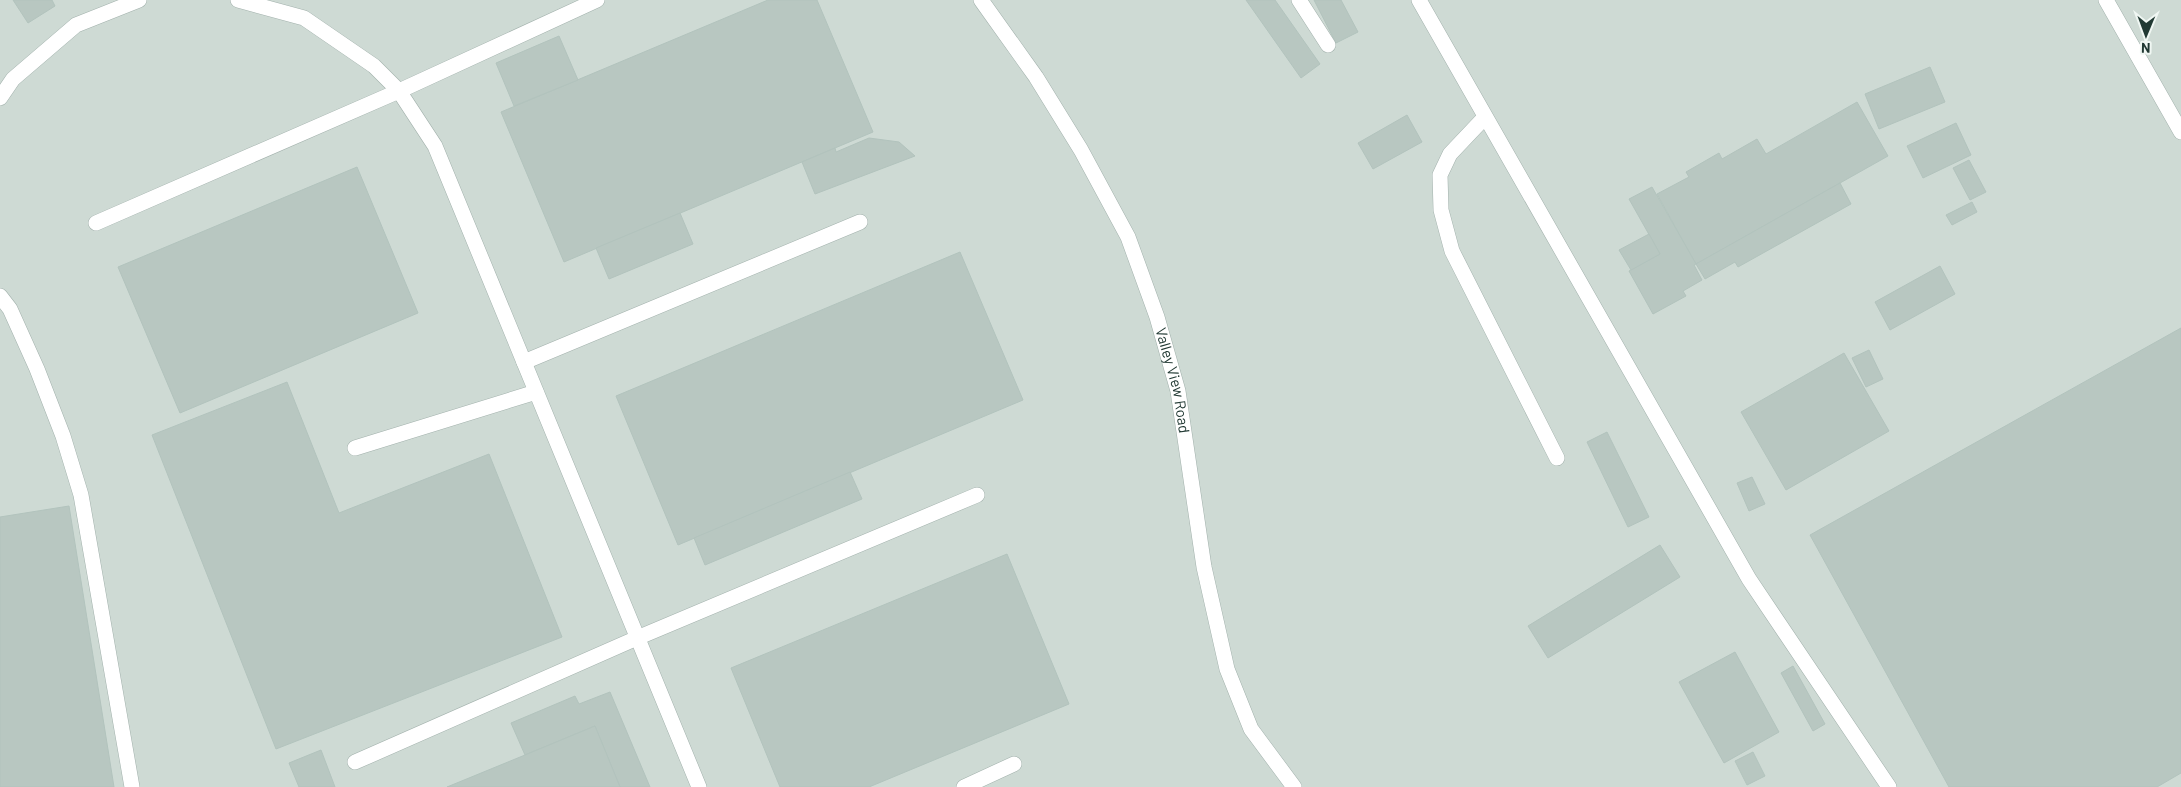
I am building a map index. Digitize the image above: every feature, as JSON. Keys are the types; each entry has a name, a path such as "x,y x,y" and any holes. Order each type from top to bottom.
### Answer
{"street":[{"path":"0,98 13,79 76,25 138,0"},
{"path":"238,0 304,18 374,66 399,91 435,146 699,787"},
{"path":"96,223 399,91 597,0"},
{"name":"Valley View Road","path":"981,0 1036,76 1081,150 1128,237 1157,317 1178,391 1204,567 1227,669 1251,729 1294,787"},
{"path":"1299,0 1328,45"},
{"path":"1419,0 1748,578 1889,787"},
{"path":"2106,0 2181,132"},
{"path":"1485,117 1450,154 1440,175 1441,210 1452,251 1557,458"},
{"path":"524,362 860,222"},
{"path":"0,296 10,310 37,369 63,436 81,495 132,787"},
{"path":"354,448 536,392"},
{"path":"355,762 638,638 977,495"},
{"path":"964,787 1014,764"}],"shaded area":[{"path":"0,0 2181,0 2181,787 0,787"}],"building":[{"path":"13,0 52,0 55,6 28,23"},
{"path":"768,0 817,0 873,132 564,262 501,112"},
{"path":"1246,0 1275,0 1320,64 1301,78"},
{"path":"1314,0 1341,0 1358,32 1336,43"},
{"path":"559,36 578,80 514,106 496,63"},
{"path":"1930,67 1945,102 1879,129 1865,94"},
{"path":"1857,102 1888,156 1696,264 1657,194 1689,177 1686,172 1719,153 1722,159 1757,139 1766,154"},
{"path":"1407,115 1422,142 1373,169 1358,143"},
{"path":"1956,123 1971,155 1923,178 1907,146"},
{"path":"869,138 899,142 915,156 815,194 802,162 835,148 836,152"},
{"path":"1969,160 1986,192 1970,200 1953,168"},
{"path":"357,167 418,313 180,413 118,267"},
{"path":"1840,183 1851,204 1738,267 1735,262 1705,279 1696,264"},
{"path":"1652,187 1696,264 1694,265 1702,280 1683,291 1686,296 1653,314 1629,271 1660,254 1629,199"},
{"path":"1972,202 1977,212 1952,225 1946,215"},
{"path":"680,213 693,244 609,279 596,248"},
{"path":"1649,234 1660,254 1631,270 1619,250"},
{"path":"960,252 1023,400 678,545 616,396"},
{"path":"1940,266 1955,294 1890,330 1875,302"},
{"path":"2181,328 2181,773 2157,787 1949,787 1810,535"},
{"path":"1869,350 1883,379 1866,387 1852,358"},
{"path":"1844,353 1889,431 1786,490 1741,412"},
{"path":"287,382 339,513 489,454 562,637 276,749 152,435"},
{"path":"1607,432 1649,517 1628,527 1587,442"},
{"path":"850,472 862,499 705,565 694,538"},
{"path":"1752,477 1765,504 1749,511 1737,483"},
{"path":"69,506 114,787 0,787 0,517"},
{"path":"1660,545 1680,577 1548,658 1528,626"},
{"path":"1007,554 1069,704 869,787 780,787 731,668"},
{"path":"1735,652 1779,732 1724,763 1679,682"},
{"path":"1793,666 1825,724 1813,731 1781,673"},
{"path":"610,692 650,787 620,787 595,726 525,755 511,723 575,696 579,704"},
{"path":"595,726 620,787 447,787 525,755"},
{"path":"321,750 335,787 299,787 289,763"},
{"path":"1753,752 1765,776 1747,785 1735,761"}]}
